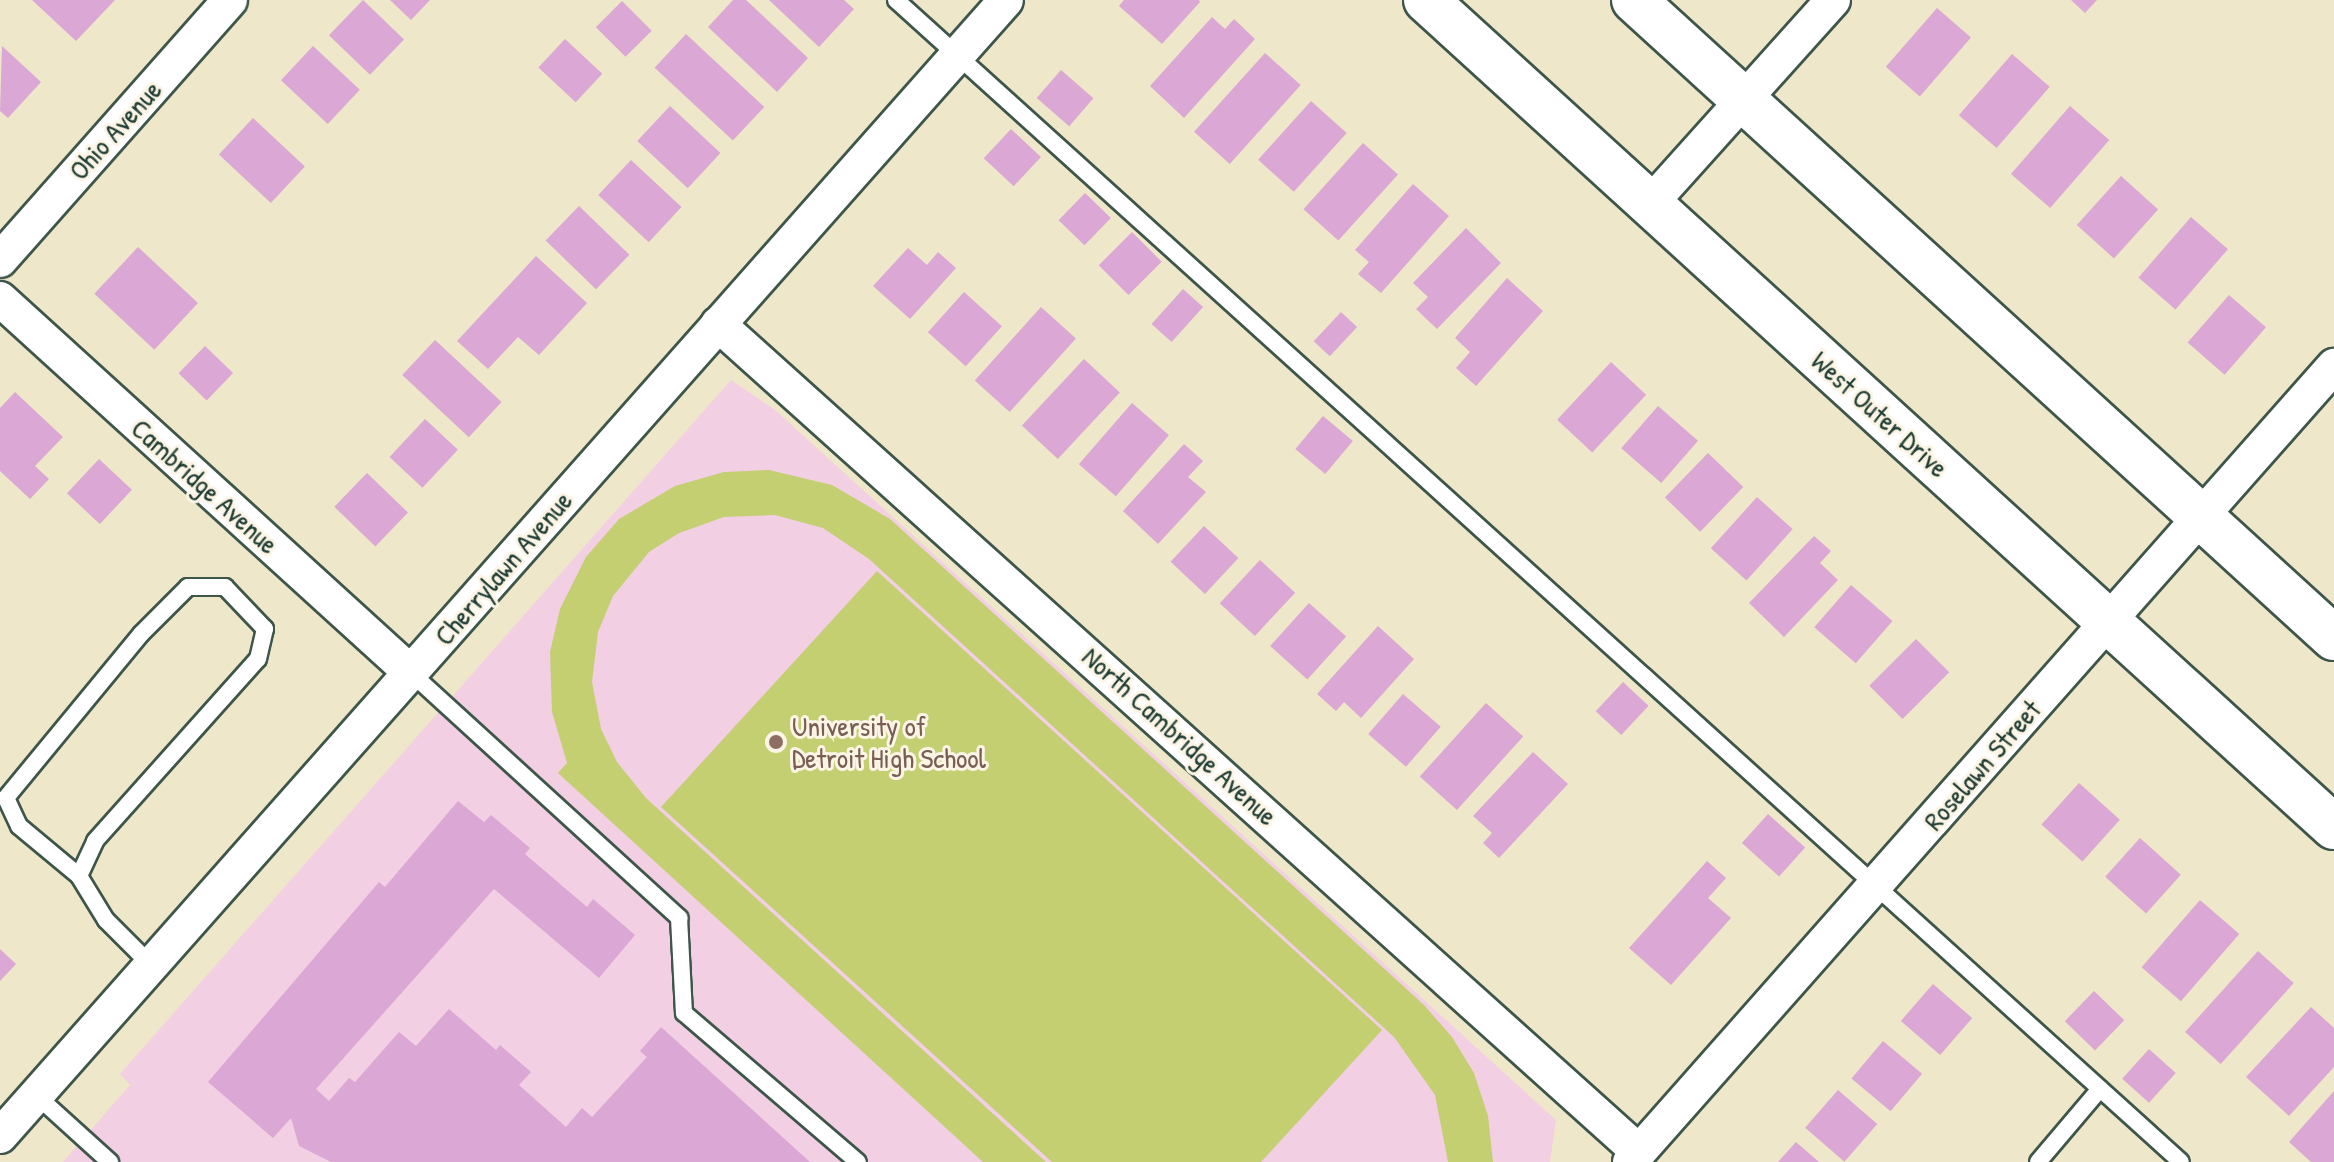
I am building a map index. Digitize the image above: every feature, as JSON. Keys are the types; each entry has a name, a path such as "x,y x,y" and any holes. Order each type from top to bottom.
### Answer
{"main road":[{"name":"West Outer Drive","path":"1426,0 2334,827"},
{"path":"1634,0 2334,638"}],"street":[{"name":"Ohio Avenue","path":"0,260 230,0"},
{"name":"Cherrylawn Avenue","path":"0,1136 1006,0"},
{"path":"1650,204 1833,0"},
{"name":"Cambridge Avenue","path":"0,299 410,672"},
{"name":"North Cambridge Avenue","path":"718,324 1634,1157"},
{"name":"Roselawn Street","path":"1634,1157 2334,366"}],"lane":[{"path":"896,0 2181,1162"},
{"path":"79,876 95,841 258,659 265,629 225,587 188,587 141,634 6,798 19,826 79,876 106,920 151,965"},
{"path":"410,672 679,918 684,1013 858,1162"},
{"path":"2038,1162 2100,1089"},
{"path":"36,1095 110,1162"}],"shaded area":[{"name":"University of Detroit High School","path":"731,380 775,410 1556,1120 1550,1162 63,1162 130,1085 120,1074"}],"green space":[{"path":"769,470 832,485 890,519 1424,1005 1452,1037 1474,1073 1488,1116 1493,1162 1448,1162 1435,1095 1394,1037 869,559 823,528 775,515 724,517 679,533 649,552 613,596 598,632 592,682 601,729 617,762 646,798 1046,1162 983,1162 558,773 567,763 552,712 550,652 560,609 586,557 619,519 675,486 724,472"},
{"path":"877,571 1382,1030 1261,1162 1052,1162 661,807"}],"building":[{"path":"32,0 115,0 76,41"},
{"path":"363,0 404,40 370,75 329,35"},
{"path":"390,0 430,0 411,20"},
{"path":"733,0 746,0 808,58 777,92 708,27"},
{"path":"769,0 844,0 854,9 819,47"},
{"path":"1124,0 1200,2 1162,44 1119,6"},
{"path":"2071,0 2097,0 2085,13"},
{"path":"622,1 652,31 626,57 596,27"},
{"path":"1937,8 1971,38 1920,96 1886,67"},
{"path":"1212,17 1225,29 1234,19 1255,39 1184,118 1150,86"},
{"path":"686,34 764,107 733,141 655,68"},
{"path":"565,39 602,74 576,102 538,68"},
{"path":"2,46 41,82 8,118 0,111"},
{"path":"313,46 360,90 328,124 281,80"},
{"path":"1265,53 1301,85 1230,164 1194,132"},
{"path":"2012,54 2050,87 1997,148 1959,115"},
{"path":"1061,70 1093,98 1069,126 1037,98"},
{"path":"1311,101 1347,133 1294,192 1258,160"},
{"path":"670,106 720,153 688,188 637,141"},
{"path":"2070,106 2109,140 2050,208 2011,174"},
{"path":"253,118 305,166 271,203 219,155"},
{"path":"1011,129 1041,157 1014,186 984,158"},
{"path":"1363,143 1398,174 1338,241 1303,209"},
{"path":"631,160 681,207 649,242 598,195"},
{"path":"2121,176 2158,209 2114,259 2077,225"},
{"path":"1413,184 1449,216 1381,293 1358,274 1369,262 1355,250"},
{"path":"1085,193 1111,218 1084,245 1059,220"},
{"path":"579,206 629,255 596,289 546,241"},
{"path":"2191,217 2228,249 2175,310 2139,277"},
{"path":"1466,228 1501,263 1437,329 1416,309 1428,297 1413,283"},
{"path":"1132,232 1162,262 1128,295 1099,265"},
{"path":"138,247 198,303 154,350 94,294"},
{"path":"908,248 927,265 938,252 956,268 910,319 873,286"},
{"path":"536,256 587,303 539,355 518,337 488,369 457,341"},
{"path":"1507,278 1543,311 1476,386 1456,368 1470,352 1455,338"},
{"path":"1183,289 1203,307 1172,342 1152,324"},
{"path":"964,292 1002,326 966,366 928,332"},
{"path":"2229,295 2266,327 2225,375 2188,343"},
{"path":"1041,307 1076,338 1010,412 975,381"},
{"path":"1341,312 1357,327 1330,356 1314,341"},
{"path":"435,340 502,402 469,437 402,375"},
{"path":"205,346 233,373 207,400 179,373"},
{"path":"1084,359 1120,392 1058,459 1022,426"},
{"path":"1611,362 1646,395 1592,453 1557,420"},
{"path":"15,392 63,437 35,466 49,479 30,499 0,471 0,408"},
{"path":"1132,403 1169,435 1116,496 1079,464"},
{"path":"1658,406 1698,441 1661,483 1621,448"},
{"path":"1323,416 1353,441 1325,474 1295,449"},
{"path":"425,419 458,450 422,488 390,457"},
{"path":"1184,444 1203,461 1188,477 1206,492 1158,544 1123,511"},
{"path":"1708,453 1743,487 1700,532 1665,498"},
{"path":"99,459 132,490 100,524 67,493"},
{"path":"367,473 408,513 375,546 334,507"},
{"path":"1757,497 1793,529 1747,580 1711,548"},
{"path":"1204,526 1238,558 1205,594 1171,562"},
{"path":"1814,536 1831,551 1820,563 1838,580 1784,637 1749,603"},
{"path":"1260,560 1295,593 1255,636 1220,603"},
{"path":"1851,585 1893,621 1856,663 1814,627"},
{"path":"1309,603 1346,636 1307,680 1270,646"},
{"path":"1378,626 1414,659 1361,718 1344,702 1336,711 1317,694"},
{"path":"1916,639 1949,672 1903,719 1869,686"},
{"path":"1623,682 1649,706 1621,735 1596,711"},
{"path":"1403,694 1441,727 1406,767 1368,734"},
{"path":"1486,703 1523,736 1457,810 1420,777"},
{"path":"1533,752 1568,784 1499,858 1483,843 1492,833 1473,816"},
{"path":"2079,783 2120,820 2082,861 2042,825"},
{"path":"458,801 484,822 491,815 530,848 525,854 587,907 593,899 635,935 599,978 494,889 316,1089 329,1101 349,1078 355,1082 399,1032 416,1046 449,1009 496,1050 500,1045 531,1072 519,1085 566,1127 582,1108 592,1117 647,1057 640,1051 661,1027 810,1162 331,1162 299,1146 291,1118 273,1138 208,1082 379,882 385,887"},
{"path":"1768,814 1805,847 1779,876 1742,843"},
{"path":"2140,838 2181,875 2146,913 2105,877"},
{"path":"1707,861 1726,878 1708,898 1731,918 1671,985 1629,948"},
{"path":"2200,900 2239,934 2181,1001 2142,967"},
{"path":"0,949 16,964 0,981"},
{"path":"2258,951 2294,983 2221,1064 2185,1032"},
{"path":"1933,984 1972,1018 1940,1055 1901,1021"},
{"path":"2094,991 2124,1020 2095,1050 2065,1021"},
{"path":"2311,1007 2334,1028 2334,1067 2289,1116 2246,1077"},
{"path":"1883,1041 1922,1074 1891,1111 1852,1079"},
{"path":"2149,1049 2176,1073 2149,1103 2122,1079"},
{"path":"1838,1090 1877,1124 1844,1162 1805,1128"},
{"path":"2334,1091 2334,1162 2311,1162 2289,1142"},
{"path":"1796,1142 1819,1162 1778,1162"}],"place":[{"name":"University of Detroit High School","path":"776,742"}]}
